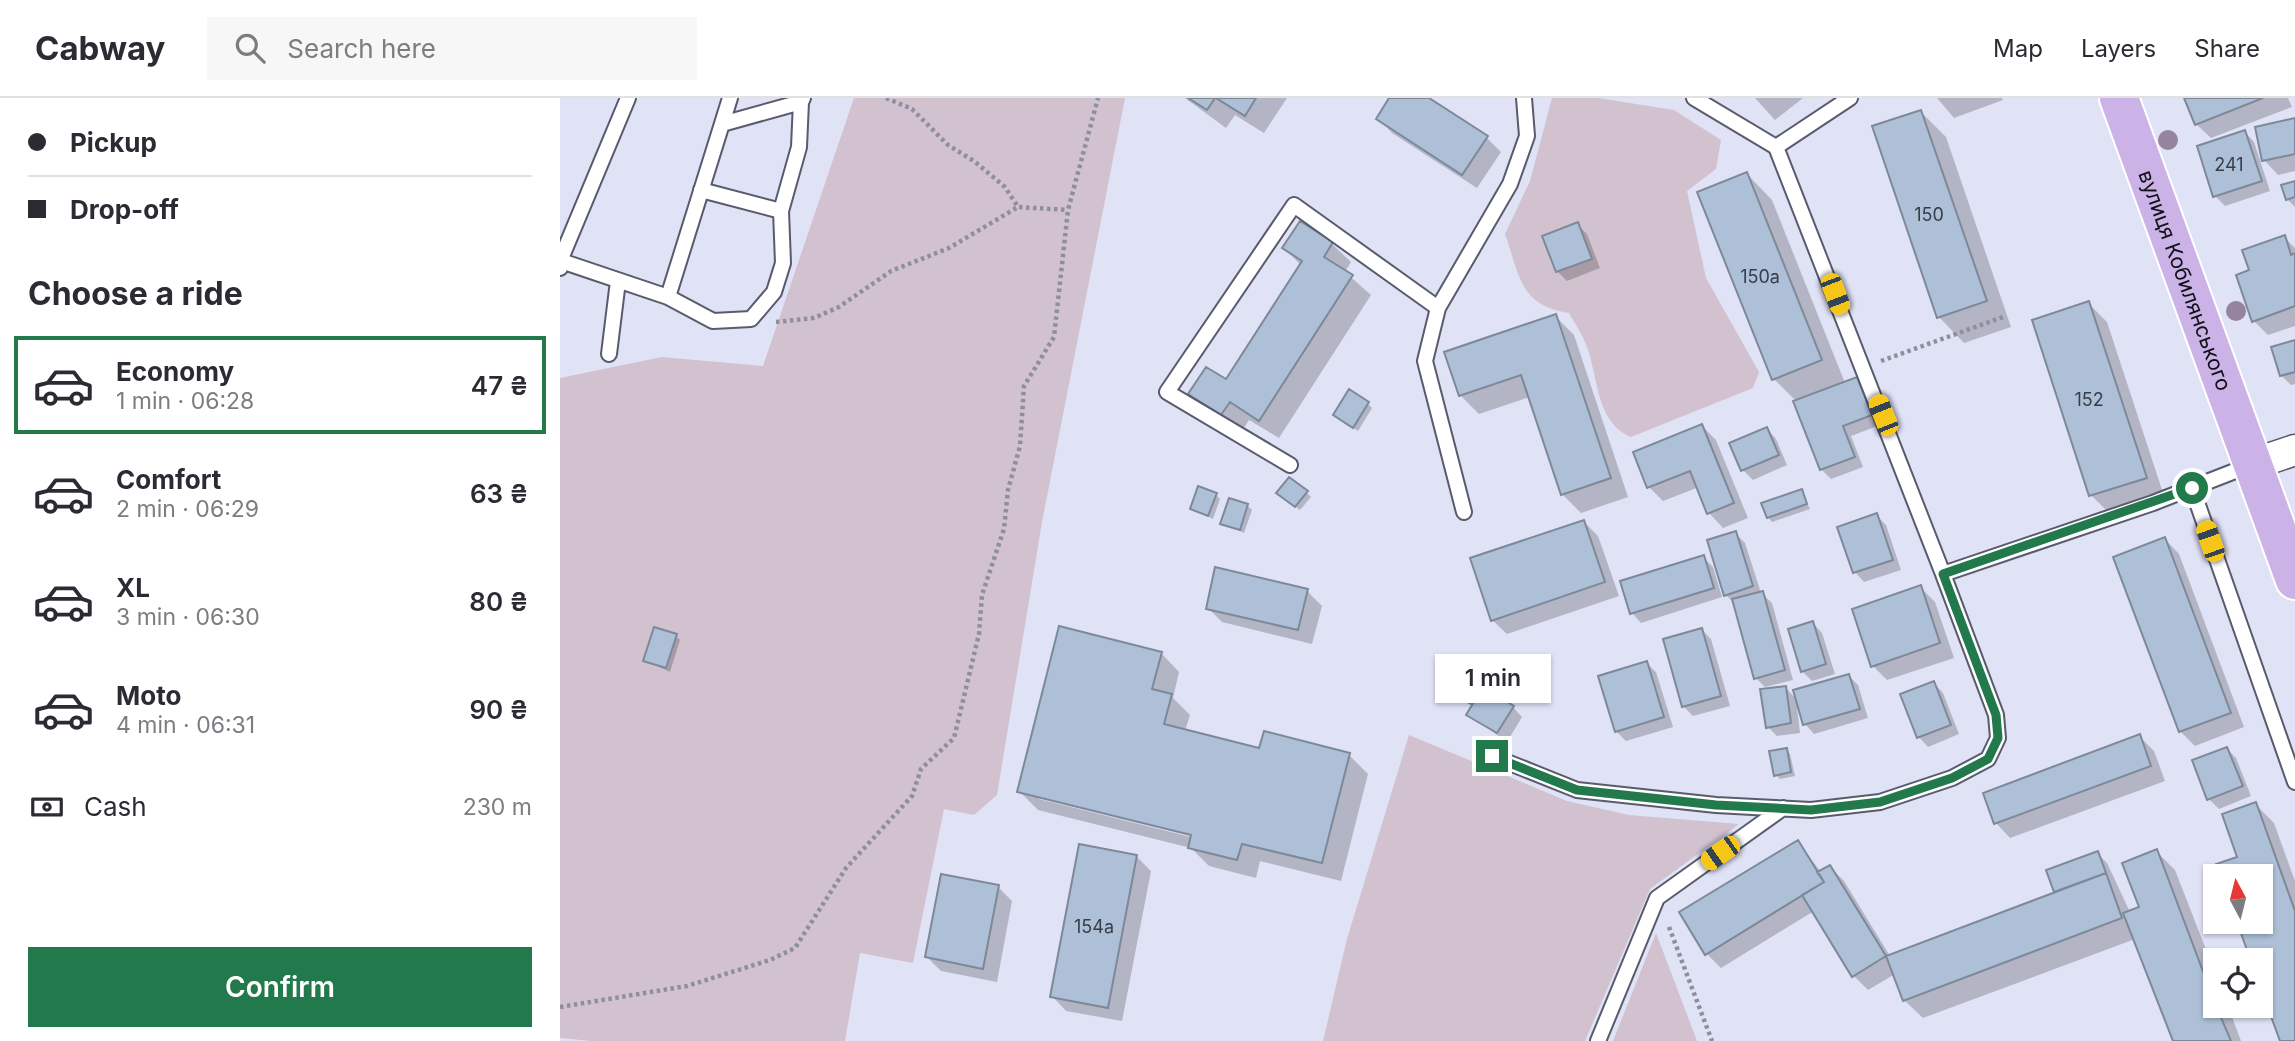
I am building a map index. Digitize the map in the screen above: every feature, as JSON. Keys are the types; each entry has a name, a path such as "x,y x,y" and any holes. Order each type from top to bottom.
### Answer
{"main road":[{"name":"вулиця Кобилянського","path":"2119,98 2295,580"}],"street":[{"path":"2253,464 2295,450"}],"lane":[{"path":"628,98 560,263 668,297 713,321 751,319 774,292 783,263 781,211 799,147 802,100 722,124"},
{"path":"668,297 730,98"},
{"path":"1464,512 1424,361 1438,308 1510,184 1527,136 1524,98"},
{"path":"1492,756 1577,790 1716,805 1811,810 1880,802 1952,778 1988,759 1998,738 1996,715 1864,368 1776,147 1694,98"},
{"path":"1776,147 1850,98"},
{"path":"701,190 781,211"},
{"path":"1290,465 1167,392 1294,205 1438,308"},
{"path":"609,354 618,281"},
{"path":"1943,574 2192,488 2253,464"},
{"path":"2192,488 2295,782"},
{"path":"1598,1041 1657,898 1783,808"}],"path":[{"path":"886,98 912,109 948,145 974,161 1005,187 1018,207"},
{"path":"560,1007 687,986 770,960 795,948 846,868 912,796 921,769 954,738 979,634 982,595 1004,529 1008,490 1020,446 1024,386 1054,337 1068,210 1098,98"},
{"path":"751,319 785,323 814,318 839,307 891,271 949,248 1018,207 1068,210"},
{"path":"1864,368 2003,317"},
{"path":"1657,898 1712,1041"}],"shaded area":[{"path":"854,98 1125,98 1042,522 997,795 974,815 944,809 913,963 860,953 845,1041 591,1041 560,1038 560,378 662,357 763,366"},
{"path":"1552,98 1598,98 1674,110 1721,140 1716,169 1687,191 1706,278 1759,372 1753,388 1631,437 1619,430 1610,420 1599,396 1585,342 1569,313 1553,309 1531,296 1519,275 1505,234 1530,181"},
{"path":"1409,735 1567,801 1629,815 1739,824 1650,889 1585,1041 1323,1041 1347,939"},
{"path":"1656,933 1697,1041 1613,1041"}],"building":[{"path":"1188,98 1215,98 1207,110"},
{"path":"1216,98 1256,98 1245,116"},
{"path":"1389,98 1429,98 1488,136 1462,175 1376,119"},
{"path":"2184,98 2263,98 2195,125"},
{"path":"1921,110 1987,301 1937,318 1872,126"},
{"path":"2295,118 2295,154 2262,161 2255,127"},
{"path":"2245,130 2262,181 2213,197 2197,146"},
{"path":"1747,172 1822,360 1772,380 1697,192"},
{"path":"2295,181 2295,197 2286,200 2281,185"},
{"path":"1300,221 1333,242 1324,257 1353,275 1259,421 1230,402 1221,415 1188,394 1206,367 1226,379 1302,261 1282,248"},
{"path":"1578,222 1592,259 1556,272 1542,236"},
{"path":"2285,235 2291,255 2295,253 2295,306 2252,322 2236,275 2249,270 2242,250"},
{"path":"2089,301 2147,478 2089,496 2032,320"},
{"path":"1556,314 1611,478 1561,495 1521,375 1459,396 1444,352"},
{"path":"2295,340 2295,372 2280,376 2271,347"},
{"path":"1857,377 1872,415 1843,426 1855,457 1820,470 1793,401"},
{"path":"1349,389 1369,402 1353,428 1333,415"},
{"path":"1702,424 1734,503 1707,514 1690,471 1647,488 1633,452"},
{"path":"1767,427 1779,455 1741,471 1729,443"},
{"path":"1289,477 1308,491 1295,507 1276,493"},
{"path":"1198,486 1217,493 1208,516 1190,509"},
{"path":"1802,489 1807,504 1767,518 1761,503"},
{"path":"1229,498 1248,504 1240,530 1220,524"},
{"path":"1877,513 1893,560 1853,573 1837,527"},
{"path":"1584,520 1605,582 1491,621 1470,558"},
{"path":"1736,531 1753,586 1724,596 1707,540"},
{"path":"2165,537 2231,713 2179,732 2113,557"},
{"path":"1704,555 1714,588 1630,614 1620,581"},
{"path":"1215,567 1308,589 1298,630 1206,609"},
{"path":"1921,585 1940,643 1871,667 1852,609"},
{"path":"1763,591 1785,670 1754,679 1732,599"},
{"path":"1813,621 1826,664 1801,672 1788,629"},
{"path":"1059,626 1162,652 1152,689 1172,694 1164,724 1259,748 1264,731 1350,753 1322,863 1242,844 1237,860 1188,848 1191,835 1017,792"},
{"path":"654,627 677,634 666,668 643,661"},
{"path":"1702,628 1721,696 1682,707 1663,639"},
{"path":"1647,661 1664,717 1615,732 1598,676"},
{"path":"1849,674 1860,709 1803,725 1793,690"},
{"path":"1468,679 1481,687 1471,704 1458,696"},
{"path":"1934,681 1951,725 1917,738 1900,694"},
{"path":"1786,686 1791,723 1766,728 1760,689"},
{"path":"1483,687 1514,706 1497,733 1466,715"},
{"path":"2140,734 2151,766 1994,824 1983,793"},
{"path":"2227,747 2243,786 2207,800 2192,760"},
{"path":"1787,748 1791,772 1774,776 1769,751"},
{"path":"2256,802 2295,911 2295,1041 2280,1041 2272,1018 2273,948 2246,948 2241,934 2273,934 2273,864 2216,864 2237,857 2222,814"},
{"path":"1798,840 1824,882 1705,955 1679,912"},
{"path":"1079,844 1137,855 1108,1008 1050,997"},
{"path":"2157,849 2203,971 2203,1018 2221,1018 2231,1041 2173,1041 2123,913 2139,907 2122,863"},
{"path":"2098,851 2106,873 2054,892 2046,870"},
{"path":"1830,865 1886,956 1852,977 1802,895 1824,882 1817,872"},
{"path":"2106,873 2122,918 1903,1001 1886,956"},
{"path":"941,874 999,885 983,969 925,957"}],"route":[{"path":"1492,756 1577,790 1716,805 1811,810 1880,802 1952,778 1988,759 1998,738 1996,715 1943,574 2192,488"}]}
